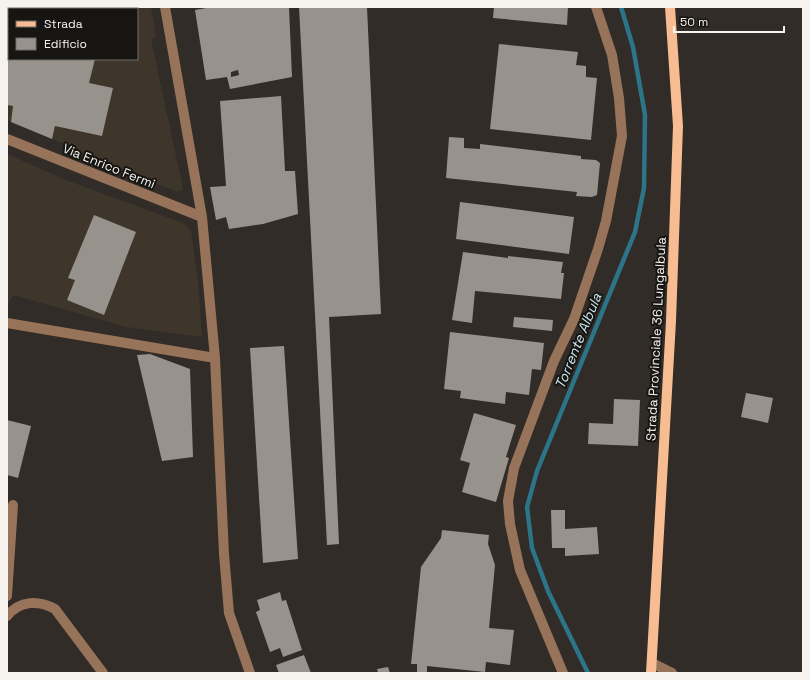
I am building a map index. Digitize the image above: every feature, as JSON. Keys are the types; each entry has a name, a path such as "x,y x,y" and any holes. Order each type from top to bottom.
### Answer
{"main road":[{"name":"Strada Provinciale 36 Lungalbula","path":"652,668 671,321 678,126 670,7"}],"street":[{"path":"165,7 202,217 215,358 224,554 229,613 250,673"},
{"path":"563,673 520,570 510,524 508,501 514,468 554,361 574,319 598,249 606,221 622,136 619,98 612,55 596,7"},
{"name":"Via Enrico Fermi","path":"7,139 202,217"},
{"path":"7,323 215,358"},
{"path":"7,596 13,505"},
{"path":"7,616 16,607 31,602 47,605 55,609 102,673"},
{"path":"652,668 672,673"}],"shaded area":[{"path":"7,7 151,7 156,38 151,39 183,189 177,192 7,120"},
{"path":"7,154 66,180 183,223 191,231 198,280 202,337 126,327 13,295 7,306"}],"building":[{"path":"47,7 104,7 104,8"},
{"path":"212,7 289,7 292,77 230,89 227,77 206,80 195,10","holes":["238,70 239,75 231,77 231,72"]},
{"path":"299,7 367,7 381,314 329,317 339,544 327,545"},
{"path":"494,7 568,7 567,25 493,18"},
{"path":"7,23 8,60 95,60 89,83 113,88 102,136 55,126 52,139 11,122 13,106 7,105"},
{"path":"499,44 578,52 576,65 586,66 586,77 597,78 591,140 490,129"},
{"path":"281,96 285,171 295,171 298,214 263,224 229,229 226,217 216,220 210,187 226,186 220,101"},
{"path":"449,137 464,138 464,148 480,149 480,144 581,156 581,159 596,160 600,163 597,195 592,197 576,196 577,192 446,178"},
{"path":"460,202 574,217 569,254 456,239"},
{"path":"94,215 136,232 104,315 67,300 75,280 68,278"},
{"path":"463,252 508,258 508,256 563,262 561,273 564,273 561,299 475,291 472,323 452,320"},
{"path":"514,317 553,320 552,331 513,327"},
{"path":"450,332 544,343 541,370 532,369 529,395 506,392 505,404 460,398 461,391 444,389"},
{"path":"284,346 298,559 263,563 250,348"},
{"path":"150,354 190,369 193,457 162,461 137,355"},
{"path":"746,393 773,398 768,423 741,417"},
{"path":"614,399 640,400 638,446 588,444 589,423 613,424"},
{"path":"474,413 516,425 506,457 509,458 496,502 462,492 470,463 460,460"},
{"path":"7,420 31,426 18,478 7,475"},
{"path":"551,510 565,510 565,529 597,527 599,554 565,556 565,548 552,548"},
{"path":"442,530 489,535 488,544 495,565 489,628 514,630 510,665 486,662 485,672 427,666 427,673 417,673 417,664 411,664 421,567 441,538"},
{"path":"280,592 282,601 286,600 302,650 283,657 280,648 270,652 256,612 260,610 257,600"},
{"path":"304,655 311,673 279,673 276,665"},
{"path":"388,667 390,673 378,673 377,669"}],"waterway":[{"name":"Torrente Albula","path":"588,673 548,591 532,548 527,507 537,471 635,232 644,188 645,115 633,47 621,7"}]}
